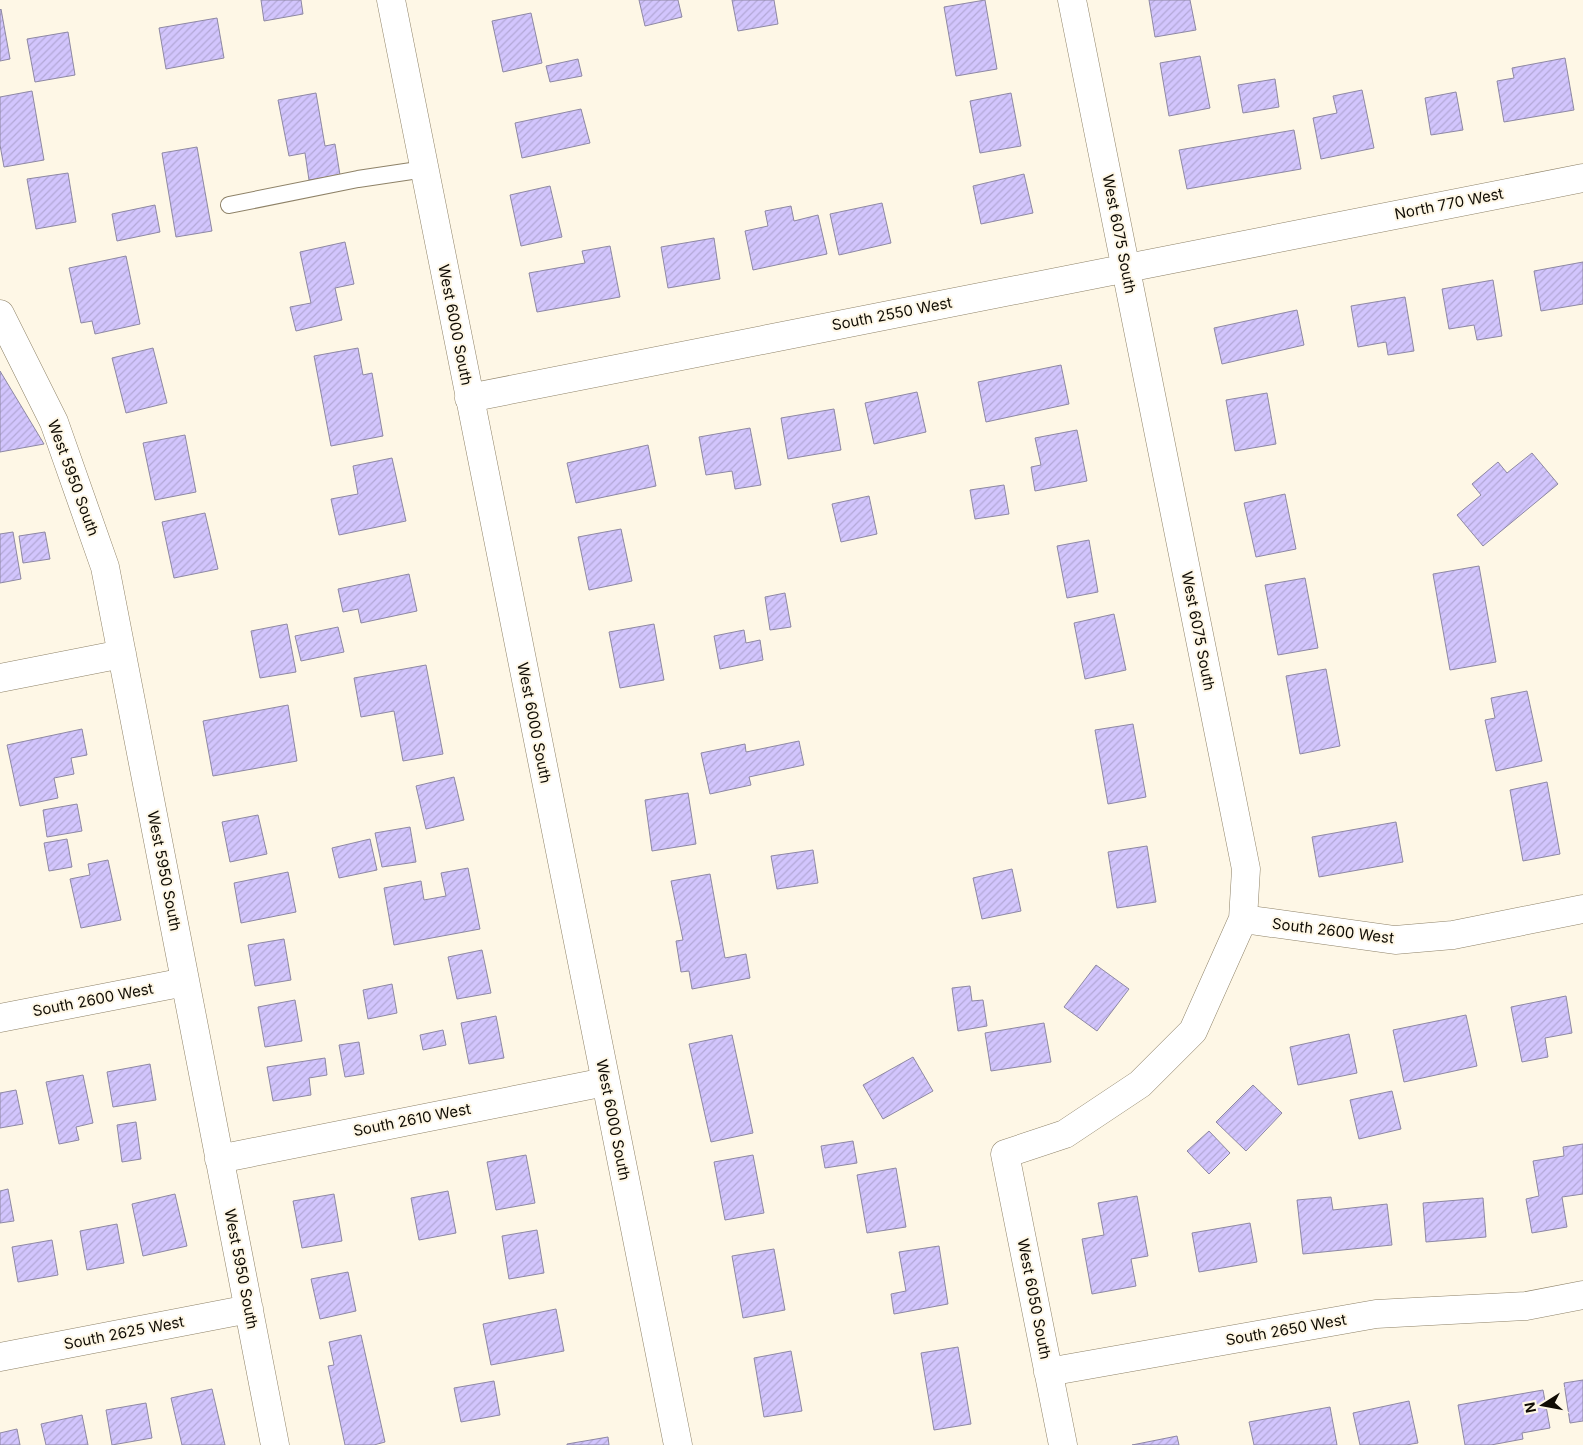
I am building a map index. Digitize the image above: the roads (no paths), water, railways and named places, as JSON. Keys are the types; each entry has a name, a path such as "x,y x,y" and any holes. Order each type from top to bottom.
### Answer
{"street":[{"name":"West 6000 South","path":"391,0 678,1445"},
{"name":"West 6075 South","path":"1005,1154 1065,1134 1140,1084 1193,1031 1243,919 1246,868 1072,0"},
{"name":"North 770 West","path":"1315,231 1583,178"},
{"name":"South 2550 West","path":"469,398 1315,231"},
{"name":"West 5950 South","path":"0,314 57,431 105,567 275,1445"},
{"path":"0,678 122,654"},
{"name":"South 2600 West","path":"1243,919 1395,940 1453,934 1583,909"},
{"name":"South 2600 West","path":"0,1018 185,982"},
{"name":"South 2610 West","path":"219,1159 605,1082"},
{"name":"West 6050 South","path":"1005,1154 1063,1445"},
{"name":"South 2650 West","path":"1048,1372 1376,1314 1526,1306 1583,1295"},
{"name":"South 2625 West","path":"0,1357 249,1309"}],"lane":[{"path":"229,205 358,179 425,169"}]}
